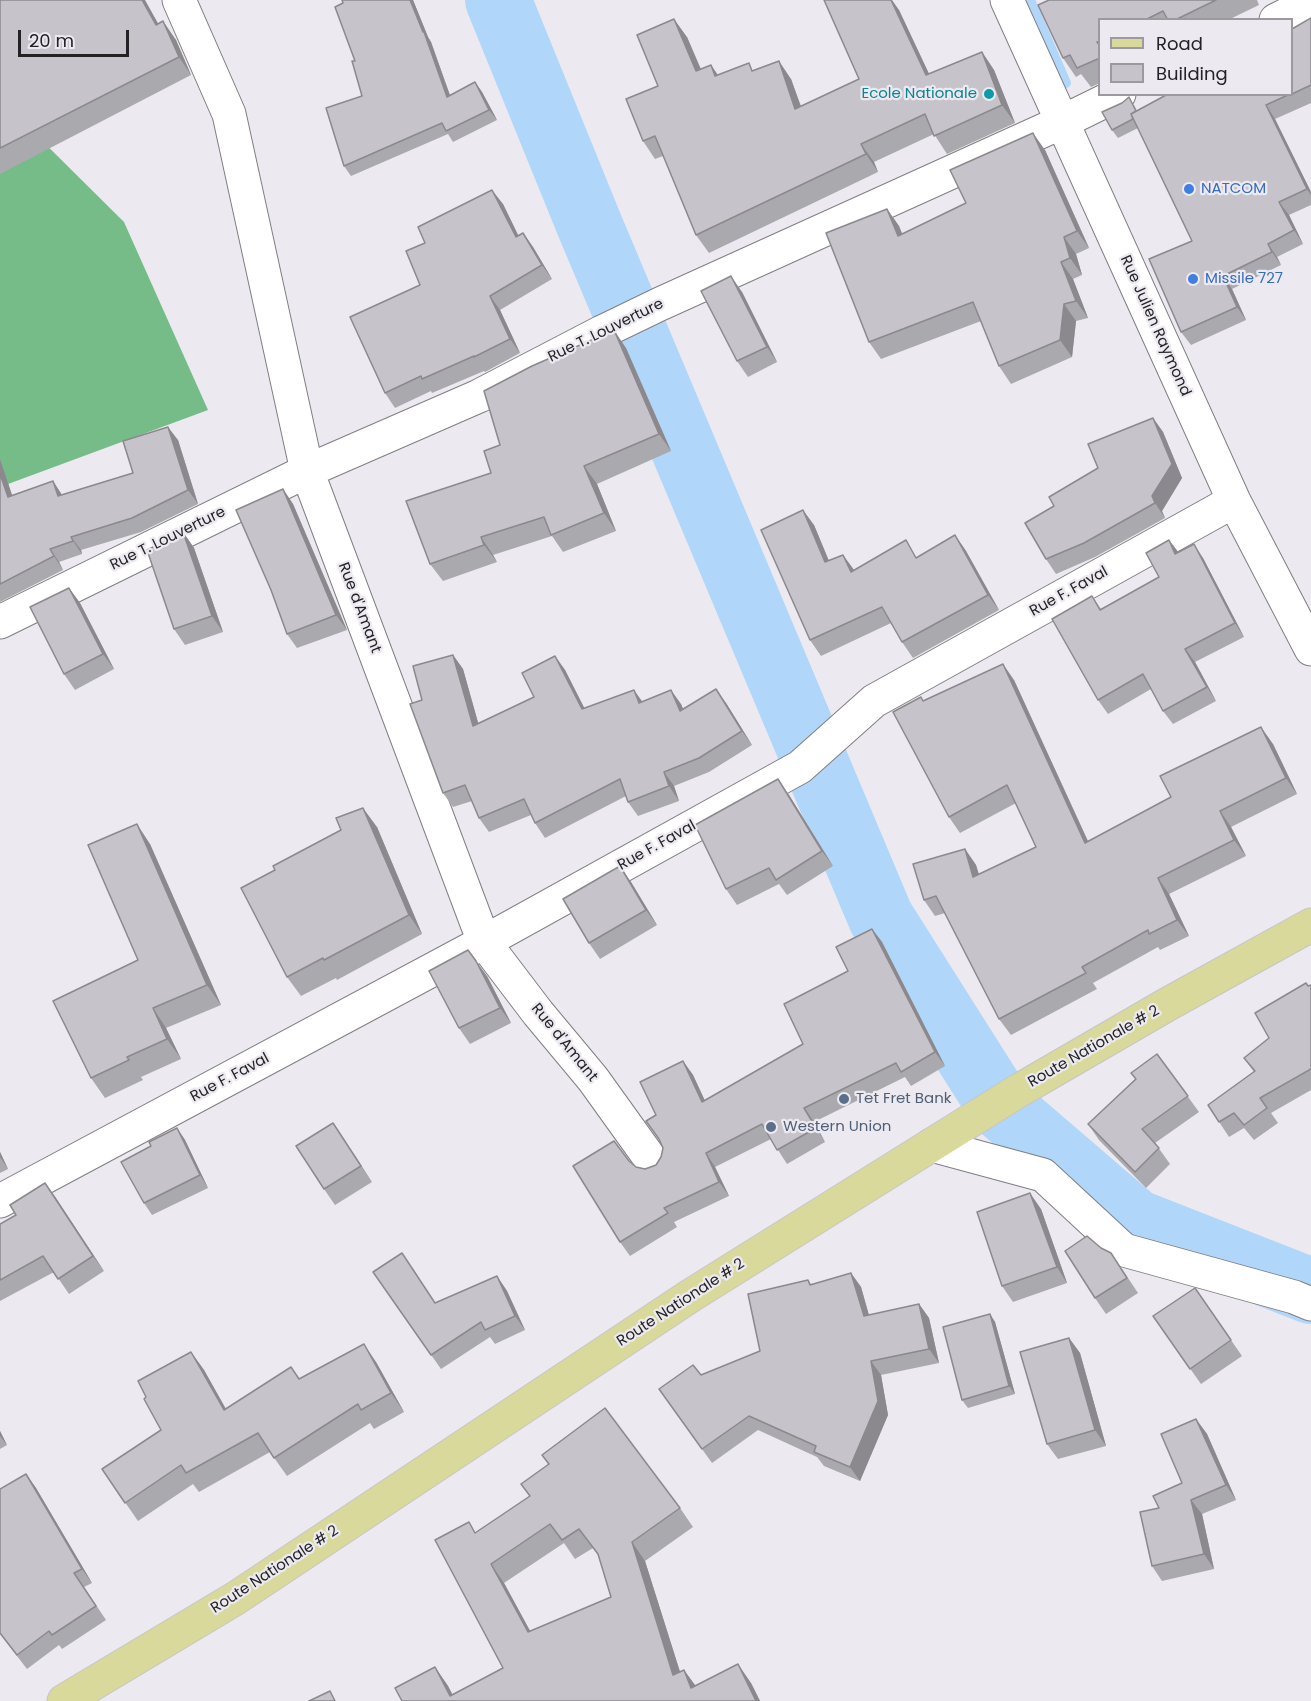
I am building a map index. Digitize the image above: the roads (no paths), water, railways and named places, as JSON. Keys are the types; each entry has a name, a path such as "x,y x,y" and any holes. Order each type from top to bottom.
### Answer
{"main road":[{"name":"Route Nationale # 2","path":"64,1701 236,1598 690,1296 1018,1091 1311,925"}],"street":[{"name":"Rue d'Amant","path":"179,0 229,114 307,471 484,942 538,1013 593,1079 654,1164"},
{"name":"Rue Julien Raymond","path":"1007,0 1234,501 1311,649"},
{"path":"1280,18 1311,3"},
{"name":"Rue T. Louverture","path":"0,622 307,471 479,396 660,304 1115,96"},
{"name":"Rue F. Faval","path":"0,1201 484,942 800,767 874,701 1234,501"},
{"path":"943,1138 1043,1175 1124,1250 1294,1297 1311,1304"}],"waterway":[{"path":"498,0 589,224 881,918 1000,1106 1135,1222 1311,1291"},
{"path":"1030,0 1066,83"}],"place":[{"name":"Ecole Nationale","path":"989,94"},
{"name":"NATCOM","path":"1189,189"},
{"name":"Missile 727","path":"1193,279"},
{"name":"Tet Fret Bank","path":"844,1099"},
{"name":"Western Union","path":"771,1127"}]}
